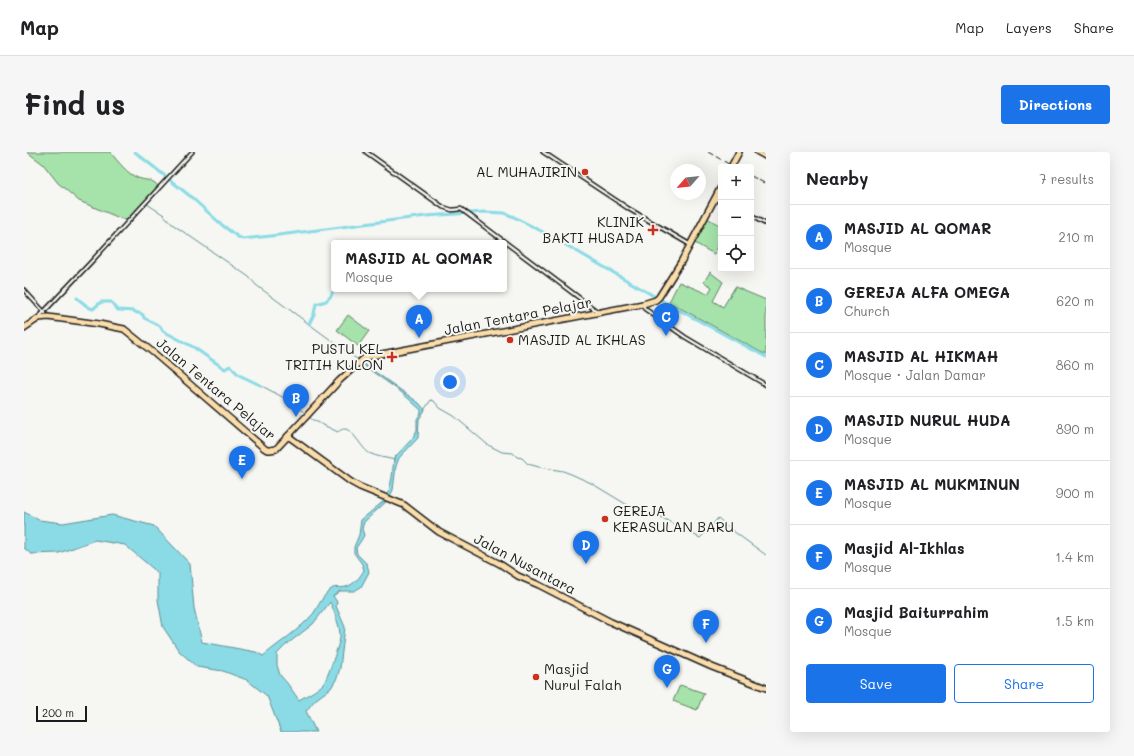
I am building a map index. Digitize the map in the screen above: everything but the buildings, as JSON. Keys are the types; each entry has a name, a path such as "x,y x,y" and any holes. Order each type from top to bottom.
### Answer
{"highway":[{"path":"732,164 738,152"},
{"path":"689,244 718,192"},
{"name":"Jalan Tentara Pelajar","path":"24,330 39,319 47,316 120,328 128,332 267,450 272,450 288,436 357,364 369,356 643,304 658,298 689,244"},
{"name":"Jalan Nusantara","path":"288,436 345,478 360,487 410,508 441,533 500,564 518,576 539,585 611,622 712,667 766,688"}],"main road":[{"path":"757,152 766,155"},
{"path":"763,152 766,155"}],"street":[{"path":"24,290 47,316 128,221 192,152"},
{"path":"366,152 443,207 452,210 464,211 502,240"},
{"path":"543,152 629,209 689,244"},
{"path":"715,198 719,200"},
{"path":"754,218 766,224"},
{"path":"507,243 598,312"},
{"path":"643,304 645,309 685,337 766,385"}],"green space":[{"path":"27,152 110,152 130,174 138,178 154,182 158,187 130,218 125,220 79,201 58,183 43,164"},
{"path":"707,218 718,224 718,246 714,254 693,242"},
{"path":"710,272 723,282 713,301 723,307 735,287 766,300 766,355 669,302 679,282 708,294 712,287 704,282"},
{"path":"348,315 369,331 358,346 337,330"},
{"path":"680,685 704,693 697,710 673,701"}],"water":[{"path":"364,364 419,403 425,410 419,419 418,438 399,458 396,466 393,490 388,500 364,522 362,529 364,535 356,548 357,554 367,564 369,572 361,587 354,591 340,591 333,596 337,602 336,606 345,627 340,668 337,678 331,688 315,700 306,711 316,732 281,732 267,696 247,680 223,671 197,667 179,651 163,627 158,600 158,573 125,545 95,540 59,553 31,554 24,548 24,512 39,520 63,523 112,515 154,526 190,564 194,608 202,642 256,652 263,656 308,620 330,590 349,586 361,575 364,570 362,564 354,553 354,547 359,535 361,520 385,500 389,491 392,477 394,458 412,439 417,430 417,419 421,413 421,410 401,392 363,365","holes":["330,602 340,633 333,660 328,675 322,686 299,700 280,675 277,665 277,654 313,624"]}],"waterway":[{"path":"135,152 190,196 222,225 243,239 426,216 485,212 504,213 547,234 666,303 766,357"},
{"path":"147,204 164,215 172,224 249,277 256,285 358,360"},
{"path":"309,324 314,314 316,304 326,301 333,292"},
{"path":"77,298 93,309 101,302 111,302 118,310 140,313 144,318 160,326 163,331 195,348"},
{"path":"196,349 225,369 230,366 239,375 260,385"},
{"path":"260,385 290,401 305,413"},
{"path":"424,410 431,400 434,401 440,408 454,416 488,445 502,452 513,453 517,457 522,458 528,464 571,474 591,483 634,509 655,514 700,538 718,518 766,555"},
{"path":"309,417 338,432 343,429 347,430 354,435 369,453 395,460"}],"railway":[{"path":"708,152 729,164"},
{"path":"754,178 766,184"}],"place":[{"name":"AL MUHAJIRIN","path":"585,172"},
{"name":"KLINIK BAKTI HUSADA","path":"653,230"},
{"name":"MASJID AL HIKMAH","path":"666,336"},
{"name":"MASJID AL QOMAR","path":"419,338"},
{"name":"MASJID AL IKHLAS","path":"510,340"},
{"name":"PUSTU KEL TRITIH KULON","path":"392,357"},
{"name":"GEREJA ALFA OMEGA","path":"296,417"},
{"name":"MASJID AL MUKMINUN","path":"242,479"},
{"name":"GEREJA KERASULAN BARU","path":"605,519"},
{"name":"MASJID NURUL HUDA","path":"586,564"},
{"name":"Masjid Al-Ikhlas","path":"706,643"},
{"name":"Masjid Nurul Falah","path":"536,677"},
{"name":"Masjid Baiturrahim","path":"667,688"}]}
